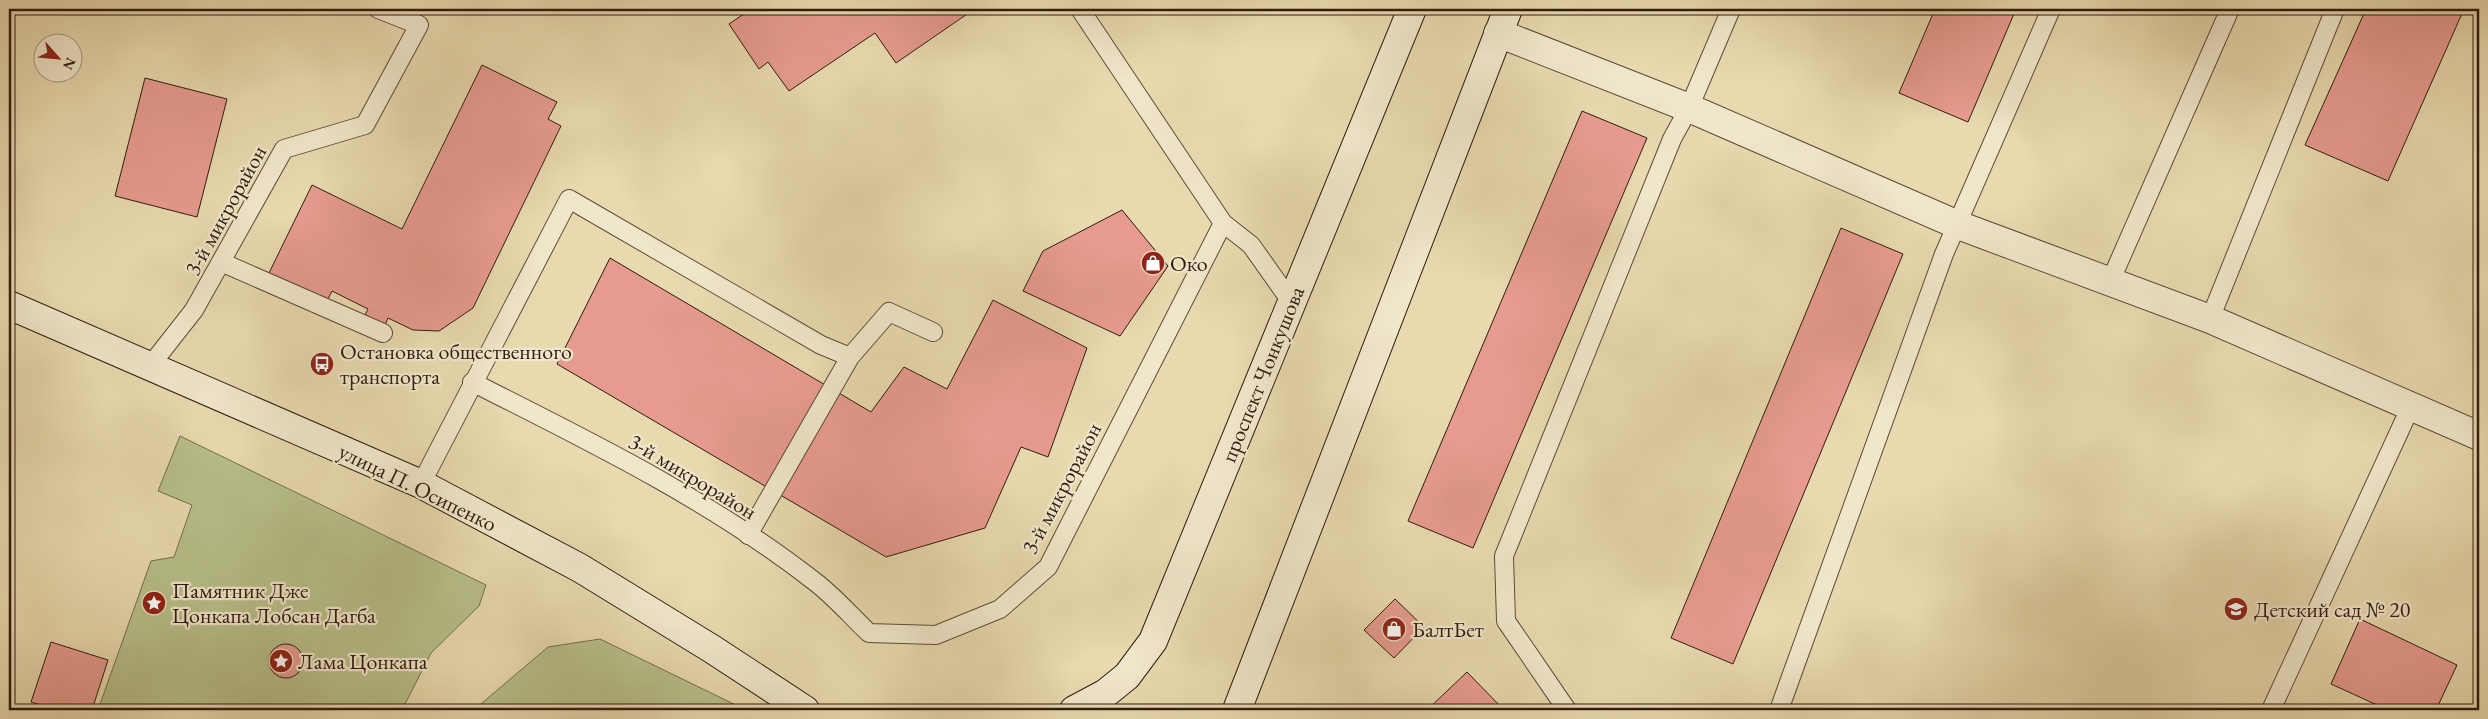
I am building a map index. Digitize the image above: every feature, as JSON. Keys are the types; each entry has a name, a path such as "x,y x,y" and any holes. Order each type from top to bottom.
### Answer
{"main road":[{"name":"проспект Чонкушова","path":"1074,710 1106,693 1128,676 1152,641 1412,9"},
{"path":"1237,710 1503,21 1689,108 1958,225 2210,319 2479,436"},
{"name":"улица П. Осипенко","path":"9,306 421,484 580,568 712,649 805,710"}],"lane":[{"name":"3-й микрорайон","path":"150,366 194,310 284,149 365,125 419,25 378,9"},
{"path":"1080,9 1223,223 1251,245 1292,302"},
{"path":"1567,710 1506,621 1504,556 1672,138 1689,108 1732,9"},
{"path":"1779,710 1944,254 2051,9"},
{"path":"2110,282 2230,9"},
{"path":"2210,319 2335,9"},
{"path":"421,484 472,382 569,199 821,345 850,357"},
{"name":"3-й микрорайон","path":"472,382 614,454 748,536 815,582 869,634 936,635 1000,609 1048,567 1223,223"},
{"path":"221,262 383,333"},
{"path":"748,536 850,357 889,312 933,332"},
{"path":"2270,710 2411,406"}],"green space":[{"path":"180,436 486,585 479,606 431,653 402,710 98,710 151,561 174,557 192,505 158,491"},
{"path":"600,639 746,710 477,710 481,704 548,647"}],"building":[{"path":"751,9 973,10 896,63 875,33 789,91 768,62 759,69 729,24"},
{"path":"1935,9 2016,9 1968,122 1899,93"},
{"path":"2366,9 2464,9 2388,181 2305,145"},
{"path":"482,65 557,102 548,119 561,126 473,308 439,331 413,330 388,318 385,325 365,315 368,309 332,291 327,301 269,273 312,185 402,229"},
{"path":"145,78 227,99 197,217 115,196"},
{"path":"1582,111 1647,138 1473,548 1408,521"},
{"path":"1122,210 1168,266 1120,336 1023,291 1043,251"},
{"path":"1841,228 1903,254 1733,664 1671,638"},
{"path":"610,258 871,412 904,367 947,389 993,300 1087,348 1048,457 1021,447 985,528 886,557 557,364"},
{"name":"БалтБет","path":"1395,599 1424,627 1394,658 1364,630"},
{"name":"Детский сад № 20","path":"2360,619 2457,665 2436,710 2388,710 2331,684"},
{"path":"51,642 108,660 92,710 57,710 31,702"},
{"path":"286,644 298,649 303,661 298,673 286,678 274,673 269,661 274,649"},
{"path":"1467,672 1504,710 1427,710"}],"place":[{"name":"Око","path":"1153,263"},
{"name":"Остановка общественного транспорта","path":"322,364"},
{"name":"Памятник Дже Цонкапа Лобсан Дагба","path":"154,603"},
{"name":"Детский сад № 20","path":"2236,609"},
{"name":"БалтБет","path":"1394,629"},
{"name":"Лама Цонкапа","path":"281,661"}]}
